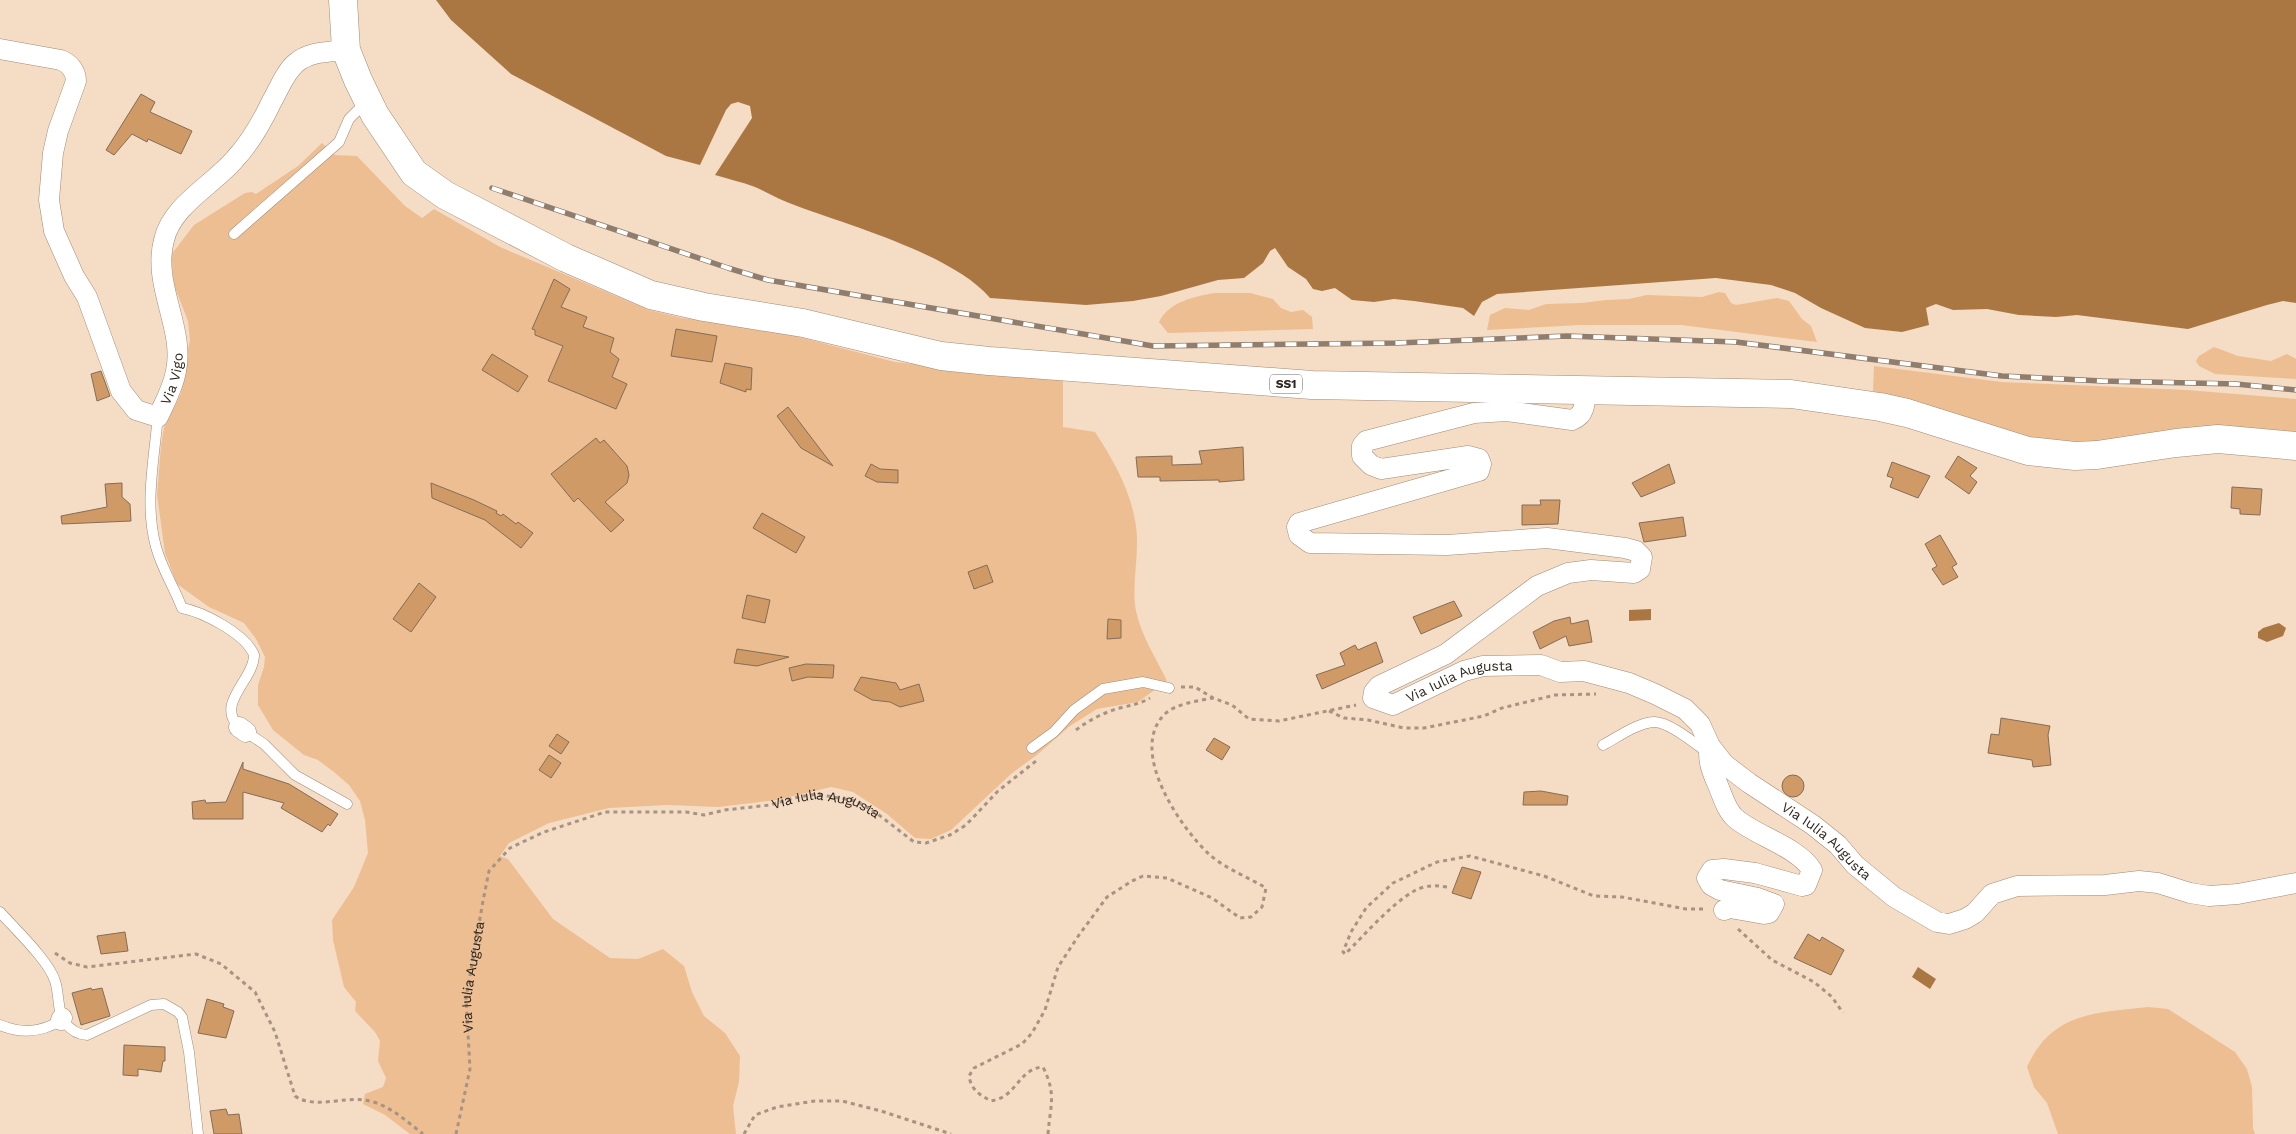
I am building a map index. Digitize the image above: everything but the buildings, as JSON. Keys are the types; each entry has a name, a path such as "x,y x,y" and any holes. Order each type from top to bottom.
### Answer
{"main road":[{"name":"SS1","path":"343,0 355,72 398,152 414,173 428,185 472,211 566,258 651,295 704,307 803,323 941,356 989,361 1312,385 1413,389 1585,389 1791,394 1851,402 1907,413 2028,451 2067,456 2097,456 2176,443 2218,440 2296,446"}],"street":[{"name":"Via Vigo","path":"0,49 61,60 71,66 75,72 76,81 58,131 52,160 49,200 54,231 74,276 87,297 121,391 136,410 158,421 170,391 177,361 170,311 162,283 161,256 164,238 183,207 228,166 251,139 285,77 295,64 310,54 355,72"},
{"path":"1381,702 1374,692 1379,686 1446,654 1536,586 1568,573 1591,570 1634,573 1640,569 1642,557 1636,551 1625,548 1547,538 1448,545 1310,543 1299,535 1297,527 1299,523 1436,484 1479,471 1481,468 1479,459 1468,456 1381,469 1371,465 1362,456 1362,446 1366,441 1474,413 1507,411 1572,420 1580,417 1584,409 1585,389"},
{"name":"Via Iulia Augusta","path":"1381,702 1393,705 1464,671 1483,666 1541,665 1560,672 1584,671 1629,682 1685,709 1700,724 1709,750 1724,764 1838,845 1870,878 1909,908 1937,922 1949,924 1969,916 1992,894 2016,886 2105,884 2139,881 2158,883 2190,893 2210,896 2238,894 2296,883"},
{"path":"1709,750 1712,773 1734,818 1751,829 1767,836 1805,862 1812,870 1806,885 1802,886 1755,873 1724,869 1712,870 1708,878 1716,888 1758,898 1774,904 1769,913 1764,914 1730,908 1724,910"}],"lane":[{"path":"234,234 339,142 349,118 355,72"},
{"path":"158,421 150,479 150,519 156,548 166,574 182,608 214,621 234,633 248,643 254,655 251,669 235,694 231,708 232,719 242,729 264,744 295,775 347,804"},
{"path":"1032,748 1054,732 1074,710 1103,688 1143,682 1169,688"},
{"path":"1603,745 1641,725 1654,722 1663,723 1709,750"},
{"path":"0,912 29,944 55,980 61,1019 76,1032 84,1035 151,1005 164,1004 174,1009 182,1017 189,1052 198,1134"},
{"path":"0,1026 16,1031 28,1032 41,1030 61,1019"}],"path":[{"path":"1329,711 1344,718 1368,720 1404,728 1424,728 1484,716 1502,708 1555,695 1613,692 1629,682"},
{"path":"1074,731 1087,722 1118,708 1138,705 1169,688 1195,686 1213,698 1232,705 1249,719 1279,720 1381,702"},
{"path":"1048,1134 1052,1094 1051,1082 1043,1068 1035,1068 1019,1079 1003,1097 991,1101 977,1093 970,1083 969,1076 974,1068 1022,1044 1032,1032 1046,1010 1058,967 1079,934 1107,897 1144,876 1167,878 1212,898 1240,918 1251,918 1262,908 1266,888 1224,865 1192,836 1164,791 1154,762 1152,736 1157,724 1167,712 1189,702 1213,698"},
{"name":"Via Iulia Augusta","path":"456,1134 470,1069 466,998 483,901 489,871 510,848 544,832 605,812 686,812 704,815 725,810 770,806 794,798 816,794 856,801 875,812 914,842 926,843 950,835 966,825 998,791 1036,761"},
{"path":"1447,887 1424,887 1411,893 1372,926 1345,954 1343,952 1348,936 1366,908 1393,883 1438,862 1470,856 1544,876 1594,896 1622,897 1686,909 1724,910 1731,923 1772,960 1814,982 1832,997 1843,1013"},
{"path":"50,949 70,963 87,967 196,954 221,964 254,992 275,1032 294,1096 301,1101 364,1100 392,1110 423,1134"},
{"path":"744,1134 755,1116 777,1107 842,1101 881,1111 951,1134"}],"shaded area":[{"path":"436,0 2296,0 2296,303 2283,301 2188,329 2077,315 2056,317 2019,315 1987,309 1953,310 1936,304 1926,308 1929,325 1902,332 1865,328 1821,308 1795,293 1771,285 1716,278 1497,294 1482,302 1474,316 1463,308 1394,299 1374,302 1352,300 1335,288 1322,291 1313,289 1306,279 1288,267 1275,248 1270,251 1263,263 1244,278 1218,280 1161,296 1133,301 1086,305 990,298 974,283 952,268 927,255 900,243 791,204 755,187 715,175 752,118 750,106 738,102 731,104 726,110 700,165 666,156 511,74 451,20"},
{"path":"322,143 335,155 357,156 405,206 422,218 434,209 500,247 649,310 682,318 768,329 895,362 1063,380 1063,427 1095,432 1115,465 1126,489 1134,513 1137,537 1134,590 1136,611 1145,638 1167,681 1138,702 1097,709 1070,726 1038,754 1011,774 951,830 931,839 915,838 887,814 853,792 831,787 777,800 718,807 668,805 609,808 549,823 509,843 500,856 508,859 553,919 610,958 638,959 663,949 684,966 692,992 704,1016 725,1033 740,1056 739,1082 733,1106 736,1134 410,1134 385,1115 363,1104 365,1094 383,1087 386,1078 378,1061 380,1041 375,1032 355,1011 356,1002 344,987 333,940 332,920 354,887 368,853 365,820 360,801 349,785 334,772 318,760 304,755 273,730 258,705 258,685 265,657 256,639 244,623 209,607 177,584 165,553 157,495 164,428 181,393 184,365 190,341 188,321 174,285 171,255 194,225 245,193 252,192 256,194 298,166"},
{"path":"1719,292 1725,293 1731,303 1736,305 1777,298 1789,301 1802,319 1811,326 1817,342 1681,325 1581,325 1487,330 1490,315 1505,308 1529,310 1546,304 1629,299 1647,295 1702,297"},
{"path":"1215,293 1250,293 1273,299 1281,308 1291,312 1303,310 1312,317 1313,329 1168,333 1159,322 1169,309 1183,301"},
{"path":"2214,347 2238,356 2271,361 2287,354 2296,359 2296,379 2215,374 2199,366 2196,361 2199,356"},
{"path":"1874,366 2002,382 2187,390 2296,399 2296,441 2088,445 2027,441 1939,410 1873,391"},
{"path":"1651,609 1651,620 1629,621 1629,610"},
{"path":"2279,623 2286,628 2283,636 2267,642 2258,638 2258,632 2263,628"},
{"path":"1918,967 1936,979 1930,989 1912,977"},
{"path":"2148,1007 2168,1009 2235,1052 2247,1069 2252,1087 2253,1128 2255,1134 2058,1134 2047,1103 2034,1087 2027,1067 2037,1049 2049,1035 2062,1025 2077,1019 2110,1011"}],"railway":[{"path":"492,188 768,280 1153,346 1397,343 1567,336 1736,342 2002,376 2102,381 2236,384 2296,390"}]}
